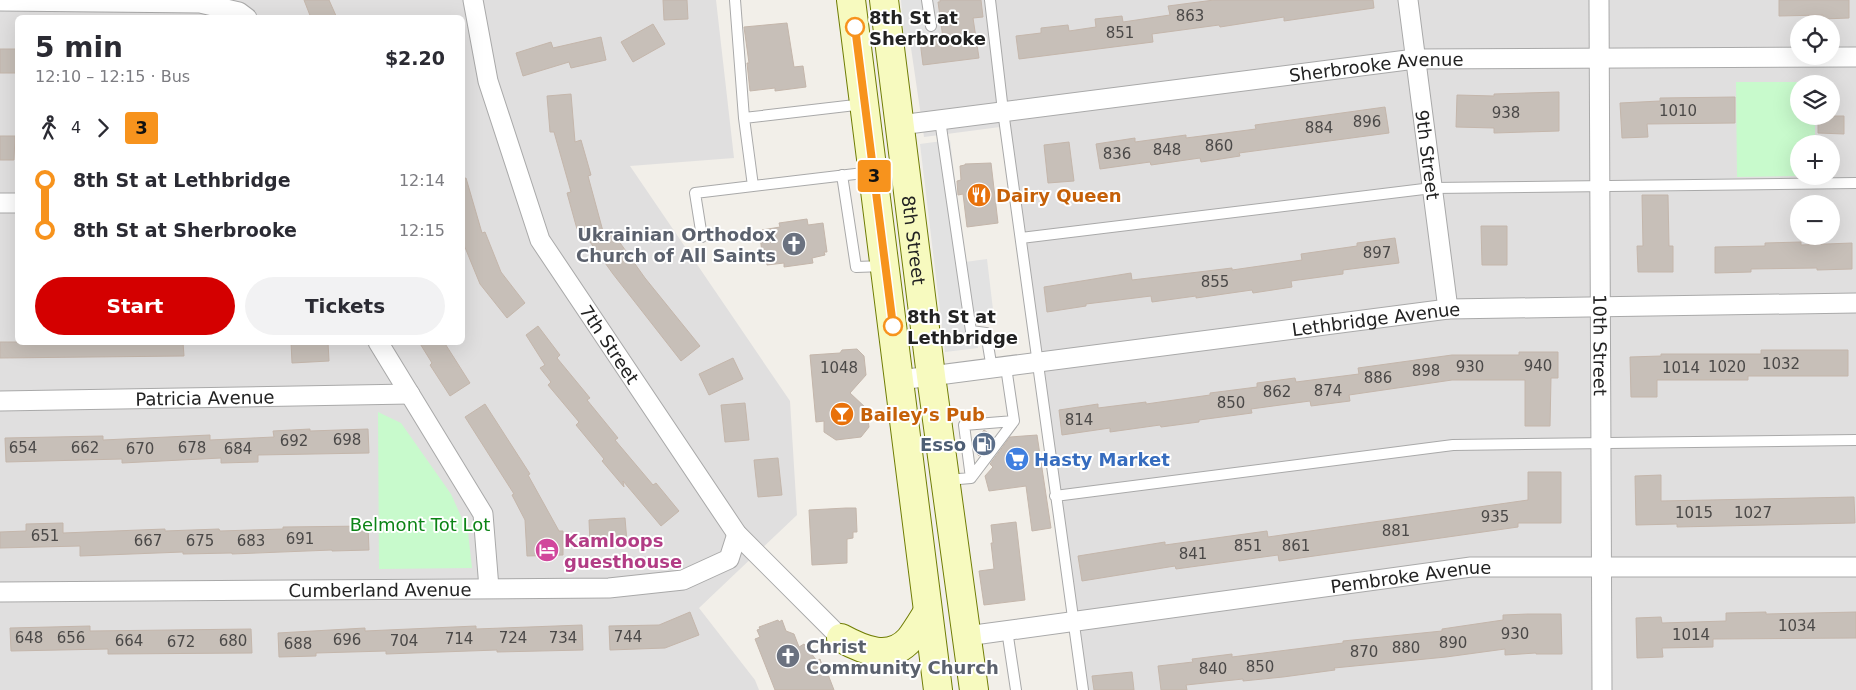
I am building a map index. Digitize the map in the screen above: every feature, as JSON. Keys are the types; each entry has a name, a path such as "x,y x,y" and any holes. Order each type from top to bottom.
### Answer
{"main road":[{"name":"8th Street","path":"851,0 938,690"},
{"name":"8th Street","path":"884,0 931,376 958,479 967,636 974,690"},
{"path":"841,638 862,650 883,653 897,650 909,640 927,613"}],"street":[{"name":"7th Street","path":"473,0 488,81 540,240 737,534 841,638"},
{"name":"9th Street","path":"1408,0 1448,309"},
{"name":"10th Street","path":"1599,0 1602,690"},
{"path":"0,1 200,2 239,12 243,15"},
{"name":"Sherbrooke Avenue","path":"900,124 1415,59 1856,57"},
{"path":"0,203 15,203"},
{"name":"Lethbridge Avenue","path":"900,380 1448,309 1856,303"},
{"path":"380,345 484,514 489,588"},
{"name":"Patricia Avenue","path":"0,401 410,394"},
{"name":"Cumberland Avenue","path":"0,592 609,588 683,580 728,559 737,534"},
{"name":"Pembroke Avenue","path":"967,636 1471,567 1856,567"}],"lane":[{"path":"735,0 744,118 754,186"},
{"path":"927,0 931,26"},
{"path":"990,0 1055,496 1083,690"},
{"path":"744,118 864,104"},
{"path":"940,120 971,331 986,332 999,368 1014,421"},
{"path":"702,237 695,193 873,171"},
{"path":"842,175 856,267 885,266"},
{"path":"1021,238 1432,188 1856,184"},
{"path":"958,479 1014,421"},
{"path":"958,479 964,425 1014,421"},
{"path":"1055,496 1453,445 1856,440"},
{"path":"1007,630 1016,690"}],"shaded area":[{"path":"0,0 716,0 734,158 630,166 790,401 797,515 699,608 755,680 759,690 0,690"},
{"path":"901,0 933,0 938,33 904,37"},
{"path":"904,0 1856,0 1856,690 1081,690 1000,127 924,137"},
{"path":"950,140 965,262 987,259 994,318 975,320 978,348 945,352 920,144"}],"green space":[{"path":"1736,82 1790,82 1790,125 1815,125 1815,135 1790,135 1790,176 1737,177"},
{"name":"Belmont Tot Lot","path":"378,412 401,423 451,494 468,532 472,568 379,569"}],"building":[{"path":"304,0 329,0 336,15 310,15"},
{"path":"663,0 687,0 688,19 664,20"},
{"path":"940,0 981,0 983,17 973,18 979,58 923,65 920,41 943,38 938,2"},
{"path":"1214,0 1373,0 1374,8 1284,21 1284,17 1220,27 1219,25 1152,34 1153,42 1019,59 1016,36 1041,33 1041,28 1068,25 1069,31 1096,27 1095,19 1122,16 1123,22 1170,15 1168,6"},
{"path":"1779,0 1849,0 1849,18 1840,18 1840,15 1779,16"},
{"path":"787,23 794,67 803,66 806,87 775,91 775,88 750,91 747,63 749,63 744,27"},
{"path":"653,24 665,44 633,62 621,42"},
{"path":"601,37 606,60 571,68 569,62 523,76 516,53 551,42 553,48"},
{"path":"0,49 15,49 15,73 0,73"},
{"path":"1559,92 1559,131 1494,133 1494,128 1456,127 1457,95 1494,96 1494,94"},
{"path":"571,94 575,142 581,140 591,175 588,176 604,235 611,230 645,278 700,346 681,361 613,274 580,228 577,229 567,193 571,192 554,132 550,132 547,96"},
{"path":"1735,97 1735,123 1647,124 1648,137 1622,138 1620,103 1660,101 1660,98"},
{"path":"1385,107 1389,133 1239,153 1240,156 1201,162 1200,158 1151,165 1150,162 1100,169 1096,144 1135,138 1135,142 1186,135 1186,138 1256,129 1255,125"},
{"path":"1840,116 1844,116 1844,134 1818,133 1818,125 1840,125"},
{"path":"0,136 15,136 14,160 0,160"},
{"path":"1069,142 1074,181 1048,183 1044,145"},
{"name":"Dairy Queen","path":"991,163 998,223 967,227 963,194 958,195 957,181 961,180 960,166 965,164"},
{"path":"465,178 482,233 485,232 501,272 525,303 507,318 480,284 465,247"},
{"path":"1642,195 1668,195 1669,246 1673,246 1673,272 1638,272 1637,246 1643,246"},
{"name":"Ukrainian Orthodox Church of All Saints","path":"807,219 808,225 823,223 827,252 824,252 825,255 812,258 813,263 784,267 784,263 767,265 766,258 763,259 760,237 763,237 762,230 780,227 779,223"},
{"path":"1481,226 1507,226 1507,265 1482,265"},
{"path":"1395,238 1399,263 1343,270 1343,274 1291,281 1292,287 1253,293 1252,290 1152,302 1151,296 1086,304 1086,306 1047,312 1044,287 1131,273 1132,280 1232,268 1232,270 1302,260 1301,254 1357,246 1357,243"},
{"path":"1765,243 1840,245 1840,243 1852,243 1852,269 1751,269 1751,272 1715,273 1715,247 1765,246"},
{"path":"538,326 560,355 557,358 590,398 587,400 618,438 615,440 653,485 656,483 679,511 661,526 623,481 624,487 602,461 604,459 576,425 579,422 548,385 551,382 540,368 545,365 526,335"},
{"path":"0,342 15,342 15,345 183,345 184,356 0,358"},
{"path":"291,345 328,345 329,361 292,363"},
{"path":"421,345 446,345 470,383 450,396 430,365 432,363"},
{"path":"857,349 864,356 866,375 850,393 866,408 869,427 861,437 836,440 824,432 824,421 816,422 810,355 840,353 842,350"},
{"path":"1761,350 1848,350 1848,376 1748,376 1748,380 1657,380 1657,397 1631,397 1630,357 1661,356 1661,354 1761,354"},
{"path":"1519,352 1558,352 1558,378 1551,378 1550,426 1525,426 1525,380 1452,380 1349,395 1350,401 1311,406 1310,401 1251,409 1252,413 1199,420 1199,422 1110,432 1110,428 1062,435 1059,410 1098,404 1098,408 1146,402 1146,404 1257,387 1257,383 1295,378 1296,382 1359,374 1358,368 1452,355 1519,355"},
{"path":"733,358 743,379 709,395 699,374"},
{"path":"745,403 749,440 725,442 721,405"},
{"path":"485,404 530,474 528,475 559,531 563,531 563,555 527,556 525,520 512,495 514,494 465,417"},
{"path":"310,429 310,431 368,429 369,453 258,455 258,462 221,463 221,458 122,463 122,459 6,462 5,438 103,436 103,440 210,435 210,440 274,437 273,431"},
{"name":"Esso","path":"984,430 994,437 979,456 975,452 973,444"},
{"name":"Hasty Market","path":"1037,435 1051,528 1032,531 1026,486 989,491 985,476 993,467 990,464 1010,437"},
{"path":"778,458 782,495 758,497 754,460"},
{"path":"1528,472 1561,472 1561,523 1518,523 1518,527 1279,561 1278,555 1176,569 1175,566 1082,581 1078,556 1165,542 1165,545 1267,531 1268,537 1528,500"},
{"path":"1661,475 1661,501 1854,497 1855,523 1677,527 1677,524 1636,525 1635,476"},
{"path":"856,508 857,532 853,532 853,538 847,539 847,563 812,565 809,510"},
{"path":"625,518 627,542 590,544 589,520"},
{"path":"1016,522 1025,600 984,605 979,571 994,569 991,525"},
{"path":"63,523 63,533 165,529 165,531 219,529 220,531 283,529 283,527 368,526 369,550 232,554 183,554 183,552 80,556 80,546 0,548 0,532 26,531 26,524"},
{"path":"690,612 699,635 665,648 610,650 609,626 659,625"},
{"path":"1766,612 1766,614 1856,612 1856,638 1713,639 1713,647 1662,648 1663,657 1637,658 1636,618 1661,617 1662,623 1726,621 1726,613"},
{"path":"1561,614 1562,654 1505,655 1505,649 1334,668 1335,670 1283,677 1186,685 1187,690 1161,690 1158,666 1193,662 1192,659 1232,654 1232,657 1343,643 1343,641 1442,631 1442,629 1503,620 1503,615"},
{"name":"Christ Community Church","path":"778,620 779,622 782,620 786,631 794,634 799,647 804,644 817,661 820,659 822,665 824,664 834,690 775,690 755,639 760,637 757,630 760,629 759,627"},
{"path":"582,625 583,650 497,652 497,650 386,654 386,651 316,653 316,656 279,657 278,633 365,628 365,631 476,626 476,629"},
{"path":"90,626 90,631 251,629 252,653 108,654 108,649 11,651 10,628"},
{"path":"1132,672 1134,690 1094,690 1092,676"}],"bus line":[{"name":"3","path":"855,27 893,326"}],"place":[{"name":"8th St at Sherbrooke","path":"855,27"},
{"name":"Dairy Queen","path":"979,195"},
{"name":"Ukrainian Orthodox Church of All Saints","path":"794,244"},
{"name":"8th St at Lethbridge","path":"893,326"},
{"name":"Bailey’s Pub","path":"842,414"},
{"name":"Esso","path":"984,444"},
{"name":"Hasty Market","path":"1017,459"},
{"name":"Kamloops guesthouse","path":"547,550"},
{"name":"Christ Community Church","path":"788,656"}]}
